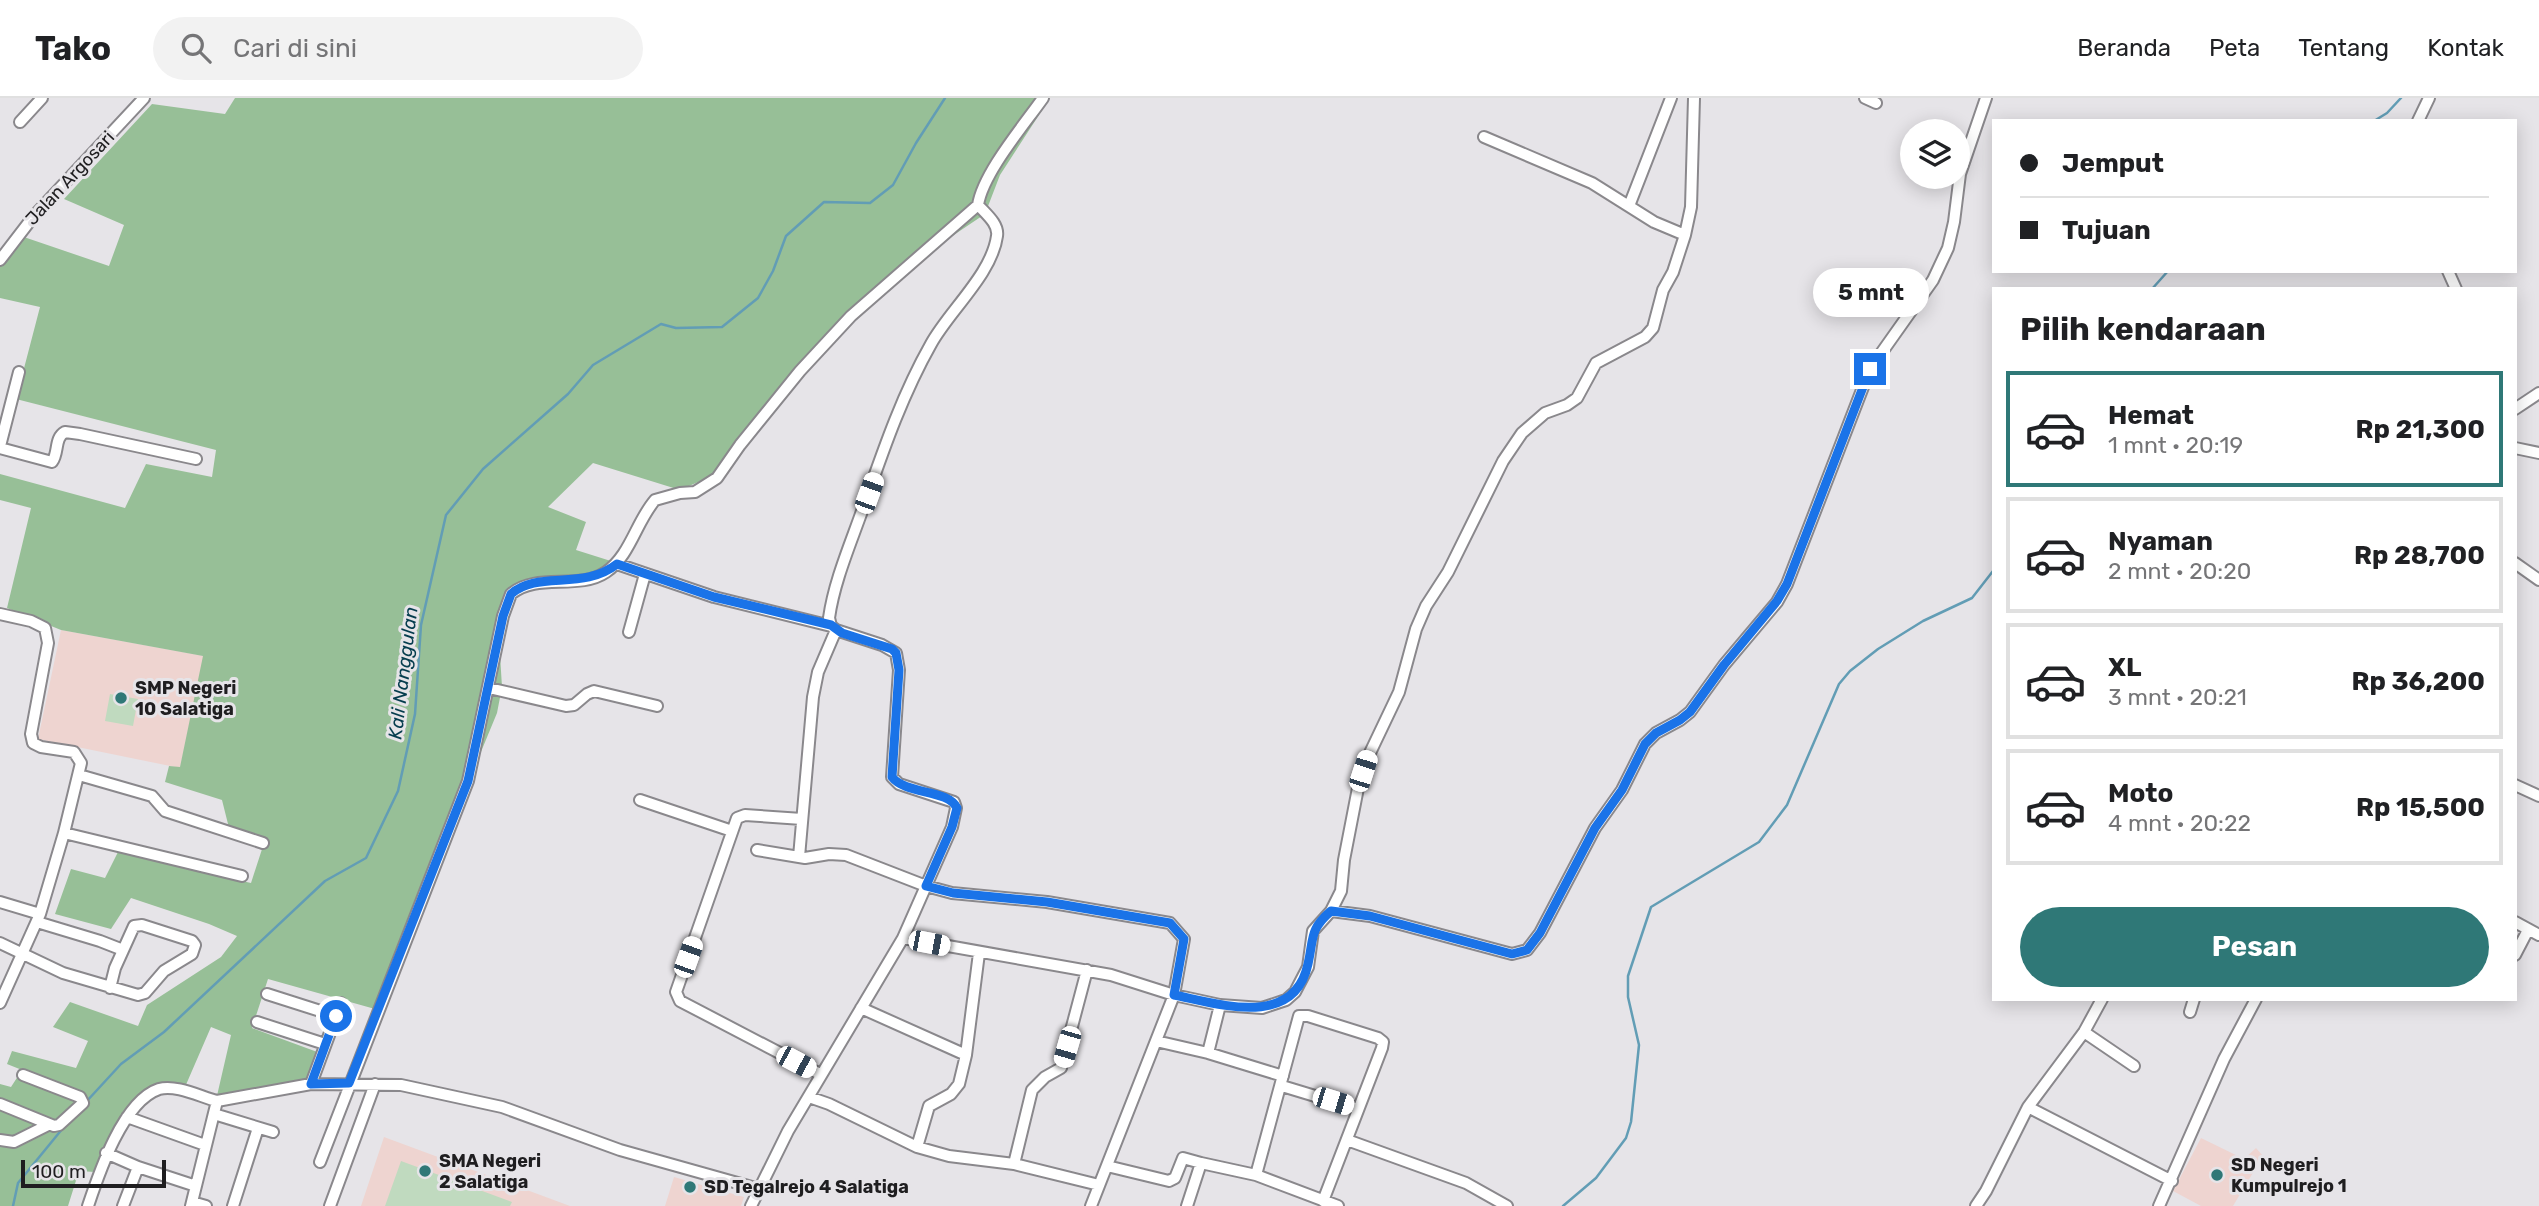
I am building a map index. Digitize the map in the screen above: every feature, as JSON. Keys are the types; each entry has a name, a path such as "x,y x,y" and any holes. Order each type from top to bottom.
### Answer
{"street":[{"path":"20,122 40,98"},
{"name":"Jalan Argosari","path":"0,260 33,217 144,98"},
{"path":"320,1161 468,781 503,616 511,594 525,586 602,575 617,564 655,500 695,492 717,478 800,371 850,316 978,205 994,168 1043,98"},
{"path":"1629,206 1671,98"},
{"path":"903,938 1111,975 1174,995 1220,1005 1262,1007 1286,1000 1295,992 1308,967 1313,931 1331,911 1341,891 1358,788 1369,755 1399,692 1416,629 1426,606 1448,572 1503,461 1522,433 1545,413 1577,398 1596,363 1645,337 1653,328 1663,290 1673,272 1685,235 1691,206 1694,98"},
{"path":"2419,119 2429,98"},
{"path":"1331,911 1370,916 1512,954 1527,950 1534,943 1595,828 1622,790 1645,744 1656,733 1690,712 1724,665 1777,601 1787,584 1870,369 1933,280 1948,248 1960,174 1983,99"},
{"path":"1484,137 1592,183 1654,222 1685,235"},
{"path":"799,857 813,697 818,672 834,628 830,612 850,544 906,390 933,340 982,271 995,244 996,226 978,205"},
{"path":"19,372 0,447 52,461 59,438 65,432 196,459"},
{"path":"2517,408 2539,393"},
{"path":"2517,448 2539,453"},
{"path":"617,564 714,597 834,628 882,645 896,653 899,670 892,777 899,784 950,800 956,806 952,827 903,938 820,1074 751,1206"},
{"path":"2517,565 2539,580"},
{"path":"629,632 645,573"},
{"path":"0,614 32,621 45,628 48,643 31,734 33,743 41,747 74,752 81,763 39,918 0,1003"},
{"path":"489,688 566,706 574,705 594,691 657,706"},
{"path":"79,775 152,796 165,811 263,843"},
{"path":"2517,786 2539,796"},
{"path":"640,800 732,831"},
{"path":"802,819 741,815 732,831 676,988 678,999 820,1074"},
{"path":"64,833 242,876"},
{"path":"757,850 799,857 846,855 926,886 953,893 1047,902 1170,923 1184,939 1174,995 1091,1206"},
{"path":"0,902 123,950"},
{"path":"2517,923 2534,932 2517,953"},
{"path":"0,943 63,972 110,988 138,995 145,993 164,971 192,954 195,945 192,941 138,924 134,926 115,968 110,988"},
{"path":"917,1147 929,1107 951,1094 959,1084 966,1055 979,953"},
{"path":"1014,1164 1032,1090 1045,1077 1061,1068 1087,970"},
{"path":"267,994 336,1016"},
{"path":"1286,1000 1290,1010 1299,1016 1308,1016 1378,1038 1382,1042 1323,1201"},
{"path":"1976,1206 2028,1107 2084,1032 2101,1001"},
{"path":"2190,1012 2193,1001"},
{"path":"2159,1206 2224,1059 2255,1001"},
{"path":"311,1084 341,1003"},
{"path":"1208,1053 1220,1005"},
{"path":"861,1008 966,1055"},
{"path":"1256,1175 1299,1016"},
{"path":"257,1022 325,1044"},
{"path":"2084,1032 2134,1066"},
{"path":"1156,1041 1208,1053 1358,1109"},
{"path":"0,1104 48,1125 59,1125 83,1100 72,1093 23,1075"},
{"path":"88,1206 106,1153 127,1118 148,1096 160,1089 171,1088 217,1101 311,1084 349,1083 401,1085 502,1107 620,1150 759,1189"},
{"path":"330,1206 374,1084"},
{"path":"809,1097 917,1147 948,1156 1014,1164 1099,1185"},
{"path":"206,1206 191,1204 217,1101"},
{"path":"2028,1107 2172,1181"},
{"path":"214,1114 273,1132"},
{"path":"127,1118 205,1145"},
{"path":"0,1140 14,1142 48,1125"},
{"path":"233,1206 258,1128"},
{"path":"1347,1140 1466,1183 1507,1206"},
{"path":"106,1153 138,1167 196,1186"},
{"path":"1107,1166 1169,1181 1175,1178 1183,1158 1256,1175 1338,1206"},
{"path":"1187,1206 1201,1163"},
{"path":"123,1206 138,1167"}],"shaded area":[{"name":"SMP Negeri 10 Salatiga","path":"61,630 204,656 180,768 38,739"},
{"name":"SMA Negeri 2 Salatiga","path":"384,1137 570,1206 361,1206"},
{"name":"SD Negeri Kumpulrejo 1","path":"2201,1138 2244,1159 2256,1148 2263,1156 2233,1206 2201,1206 2173,1191"},
{"name":"SD Tegalrejo 4 Salatiga","path":"674,1177 744,1197 741,1206 665,1206"}],"green space":[{"path":"235,98 1050,98 1000,175 985,214 924,255 851,318 714,475 680,490 593,463 548,507 586,522 576,550 614,562 606,569 516,593 498,623 502,687 497,713 375,1009 268,979 252,1028 320,1053 310,1083 216,1100 231,1035 211,1027 185,1087 161,1082 138,1097 120,1121 95,1172 79,1171 68,1206 0,1206 0,1084 11,1087 22,1070 7,1064 12,1051 76,1068 88,1041 53,1027 70,1002 138,1026 147,1005 221,957 237,936 131,898 111,929 55,914 71,869 105,878 120,848 188,869 251,883 264,843 230,832 222,800 165,782 169,766 180,767 203,656 61,630 7,608 31,508 0,500 0,474 125,508 146,464 212,477 216,450 16,399 40,307 0,298 0,260 18,235 109,266 124,225 64,199 152,104 225,114"},
{"path":"110,694 138,699 133,726 105,721"},
{"path":"401,1161 512,1202 510,1206 385,1206"}],"waterway":[{"name":"Kali Nanggulan","path":"86,1102 121,1064 164,1032 325,881 366,858 398,791 415,714 421,625 446,515 483,469 568,394 593,365 661,324 676,328 722,327 758,298 773,271 786,236 824,202 870,203 893,185 945,98"},
{"path":"2377,119 2401,98"},
{"path":"2154,287 2166,273"},
{"path":"1563,1206 1596,1178 1626,1138 1631,1122 1639,1045 1628,997 1628,976 1651,907 1759,842 1787,805 1839,684 1850,671 1878,649 1923,621 1972,598 1992,572"},
{"name":"Kali Nanggulan","path":"13,1206 18,1183 63,1128"}],"place":[{"name":"SMP Negeri 10 Salatiga","path":"121,698"},
{"name":"SMA Negeri 2 Salatiga","path":"425,1171"},
{"name":"SD Negeri Kumpulrejo 1","path":"2217,1175"},
{"name":"SD Tegalrejo 4 Salatiga","path":"690,1187"}],"route":[{"path":"336,1016 311,1084 349,1083 378,1012 468,781 507,600 514,590 525,586 602,575 617,564 714,597 831,625 842,633 892,649 896,653 899,670 892,777 899,784 950,800 957,808 952,827 926,886 953,893 1047,902 1170,923 1180,931 1184,939 1174,995 1220,1005 1262,1007 1286,1000 1295,992 1308,967 1313,931 1331,911 1370,916 1512,954 1527,950 1540,933 1595,828 1622,790 1645,744 1656,733 1690,712 1724,665 1777,601 1787,584 1870,369"}]}
